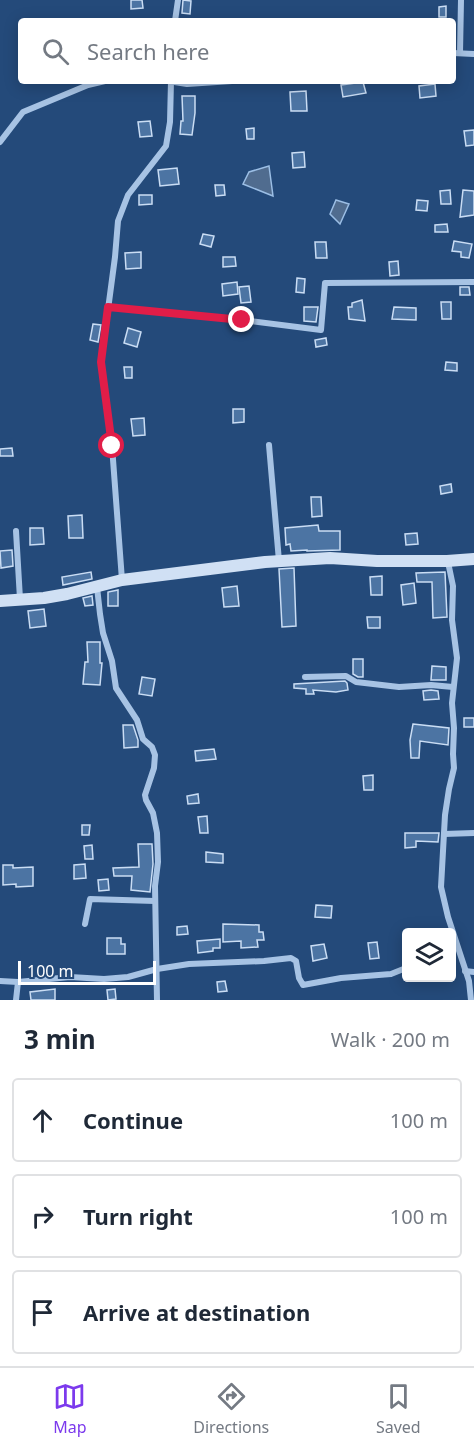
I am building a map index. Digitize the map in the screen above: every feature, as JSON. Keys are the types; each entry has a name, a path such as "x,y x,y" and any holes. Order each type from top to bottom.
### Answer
{"main road":[{"path":"0,601 44,598 122,580 279,561 330,558 377,561 474,559"}],"street":[{"path":"175,18 178,0"},
{"path":"461,0 457,53 474,54"},
{"path":"0,142 23,112 92,84"},
{"path":"122,580 112,446 101,362 118,221 128,195 166,146 170,122 170,84"},
{"path":"108,307 321,330 325,283 474,282"},
{"path":"269,445 279,561"},
{"path":"16,531 20,599"},
{"path":"447,561 453,586 452,620 457,658 452,703 454,768 444,834 441,887 469,981 471,1000"},
{"path":"97,587 101,624 112,661 116,688 137,720 142,739 152,747 155,755 154,768 145,795 158,833 155,886 157,1000"},
{"path":"305,677 346,676 356,682 388,686 453,687"},
{"path":"444,834 474,833"},
{"path":"85,924 90,899 155,901"},
{"path":"0,981 18,982 70,977 120,978 189,964 291,958 296,961 299,978 303,985 341,978 392,974 402,970"},
{"path":"465,971 474,972"},
{"path":"16,1000 18,982"}],"water":[{"path":"269,166 273,196 243,184 249,172"},
{"path":"336,200 349,204 340,224 330,214"}],"building":[{"path":"131,0 142,0 143,8 131,9"},
{"path":"183,0 191,1 190,14 182,13"},
{"path":"446,6 446,17 439,17 439,7"},
{"path":"364,84 366,93 343,97 341,85"},
{"path":"435,84 436,96 420,98 419,86"},
{"path":"306,91 307,111 291,111 290,92"},
{"path":"182,96 195,96 192,135 180,134 181,121 183,121"},
{"path":"150,121 152,136 140,137 138,122"},
{"path":"254,128 254,139 247,139 246,129"},
{"path":"474,130 474,145 466,146 464,131"},
{"path":"304,152 305,167 293,168 292,153"},
{"path":"177,168 179,184 160,186 158,170"},
{"path":"215,185 224,185 225,195 216,196"},
{"path":"450,190 451,204 441,204 440,191"},
{"path":"463,190 474,191 474,215 460,217"},
{"path":"139,195 152,195 152,204 139,205"},
{"path":"417,200 428,201 427,211 416,210"},
{"path":"447,224 448,232 435,232 435,225"},
{"path":"203,234 214,236 211,247 200,244"},
{"path":"454,241 472,244 469,258 461,257 461,252 452,251"},
{"path":"315,242 326,242 327,258 316,258"},
{"path":"141,252 141,268 126,269 125,253"},
{"path":"223,257 235,257 236,266 223,267"},
{"path":"398,261 399,275 390,276 389,262"},
{"path":"297,278 305,279 304,293 296,292"},
{"path":"237,282 238,294 223,296 222,284"},
{"path":"249,286 251,302 241,303 239,287"},
{"path":"460,287 469,287 470,295 460,295"},
{"path":"362,300 365,321 349,319 348,307"},
{"path":"441,302 451,302 451,319 442,319"},
{"path":"304,307 318,307 316,322 304,321"},
{"path":"394,307 416,308 416,320 392,319"},
{"path":"93,324 101,325 98,342 90,340"},
{"path":"128,328 141,332 137,347 124,343"},
{"path":"326,338 327,345 316,347 315,340"},
{"path":"446,362 457,363 457,371 445,370"},
{"path":"124,367 132,367 132,378 125,378"},
{"path":"233,409 244,409 244,422 233,423"},
{"path":"144,418 145,435 133,436 131,419"},
{"path":"12,448 13,456 0,456 0,449"},
{"path":"451,484 452,492 441,494 440,486"},
{"path":"311,497 321,497 322,516 312,517"},
{"path":"82,515 83,538 69,538 68,516"},
{"path":"318,525 319,531 340,531 340,550 291,551 290,544 286,545 285,528"},
{"path":"30,528 43,528 44,544 30,545"},
{"path":"417,533 418,544 406,545 405,534"},
{"path":"12,550 13,566 1,568 0,551"},
{"path":"294,568 296,626 282,627 279,569"},
{"path":"91,572 92,579 63,585 62,577"},
{"path":"445,572 447,617 433,618 432,582 417,582 416,573"},
{"path":"382,576 382,595 371,595 370,577"},
{"path":"414,583 416,603 403,605 401,585"},
{"path":"237,586 239,606 224,607 222,588"},
{"path":"118,590 118,606 108,606 108,592"},
{"path":"92,596 93,605 85,606 83,598"},
{"path":"44,609 46,626 30,628 28,611"},
{"path":"367,617 380,617 380,628 368,628"},
{"path":"87,642 100,642 100,663 102,663 100,685 83,684 85,662 88,662"},
{"path":"353,659 363,659 363,677 353,674"},
{"path":"432,666 446,667 446,680 431,680"},
{"path":"142,677 155,679 152,696 139,694"},
{"path":"345,681 348,690 336,692 313,690 314,694 306,694 306,689 294,688 294,684"},
{"path":"423,691 438,691 439,699 424,700"},
{"path":"464,718 474,718 474,727 464,727"},
{"path":"413,724 449,728 448,745 420,741 419,758 411,758 410,740"},
{"path":"123,725 133,725 138,747 124,748"},
{"path":"214,749 216,759 196,761 195,751"},
{"path":"373,775 373,790 364,790 363,776"},
{"path":"198,794 199,803 188,804 187,796"},
{"path":"207,816 208,833 200,833 198,817"},
{"path":"82,825 90,825 89,835 82,835"},
{"path":"405,833 439,833 438,842 416,841 416,847 405,848"},
{"path":"138,844 152,844 153,864 150,892 131,890 132,876 114,876 113,868 139,867"},
{"path":"92,845 93,859 85,859 84,846"},
{"path":"206,852 223,854 223,863 206,862"},
{"path":"85,864 86,878 74,879 74,865"},
{"path":"3,865 13,865 13,868 33,867 33,886 3,885"},
{"path":"108,879 109,890 99,891 98,880"},
{"path":"316,905 332,906 331,918 315,917"},
{"path":"223,924 259,925 259,932 263,932 264,940 257,940 258,947 241,948 241,941 223,942"},
{"path":"187,926 188,934 177,935 177,927"},
{"path":"107,938 121,938 121,944 125,944 125,954 107,954"},
{"path":"220,939 220,948 198,953 197,941"},
{"path":"377,942 379,958 370,959 368,943"},
{"path":"324,944 327,958 313,961 311,946"},
{"path":"225,981 227,991 218,992 217,982"},
{"path":"55,989 55,1000 31,1000 30,992"},
{"path":"115,989 116,999 108,1000 107,990"}],"route":[{"path":"112,446 101,362 108,307 242,320"}]}
